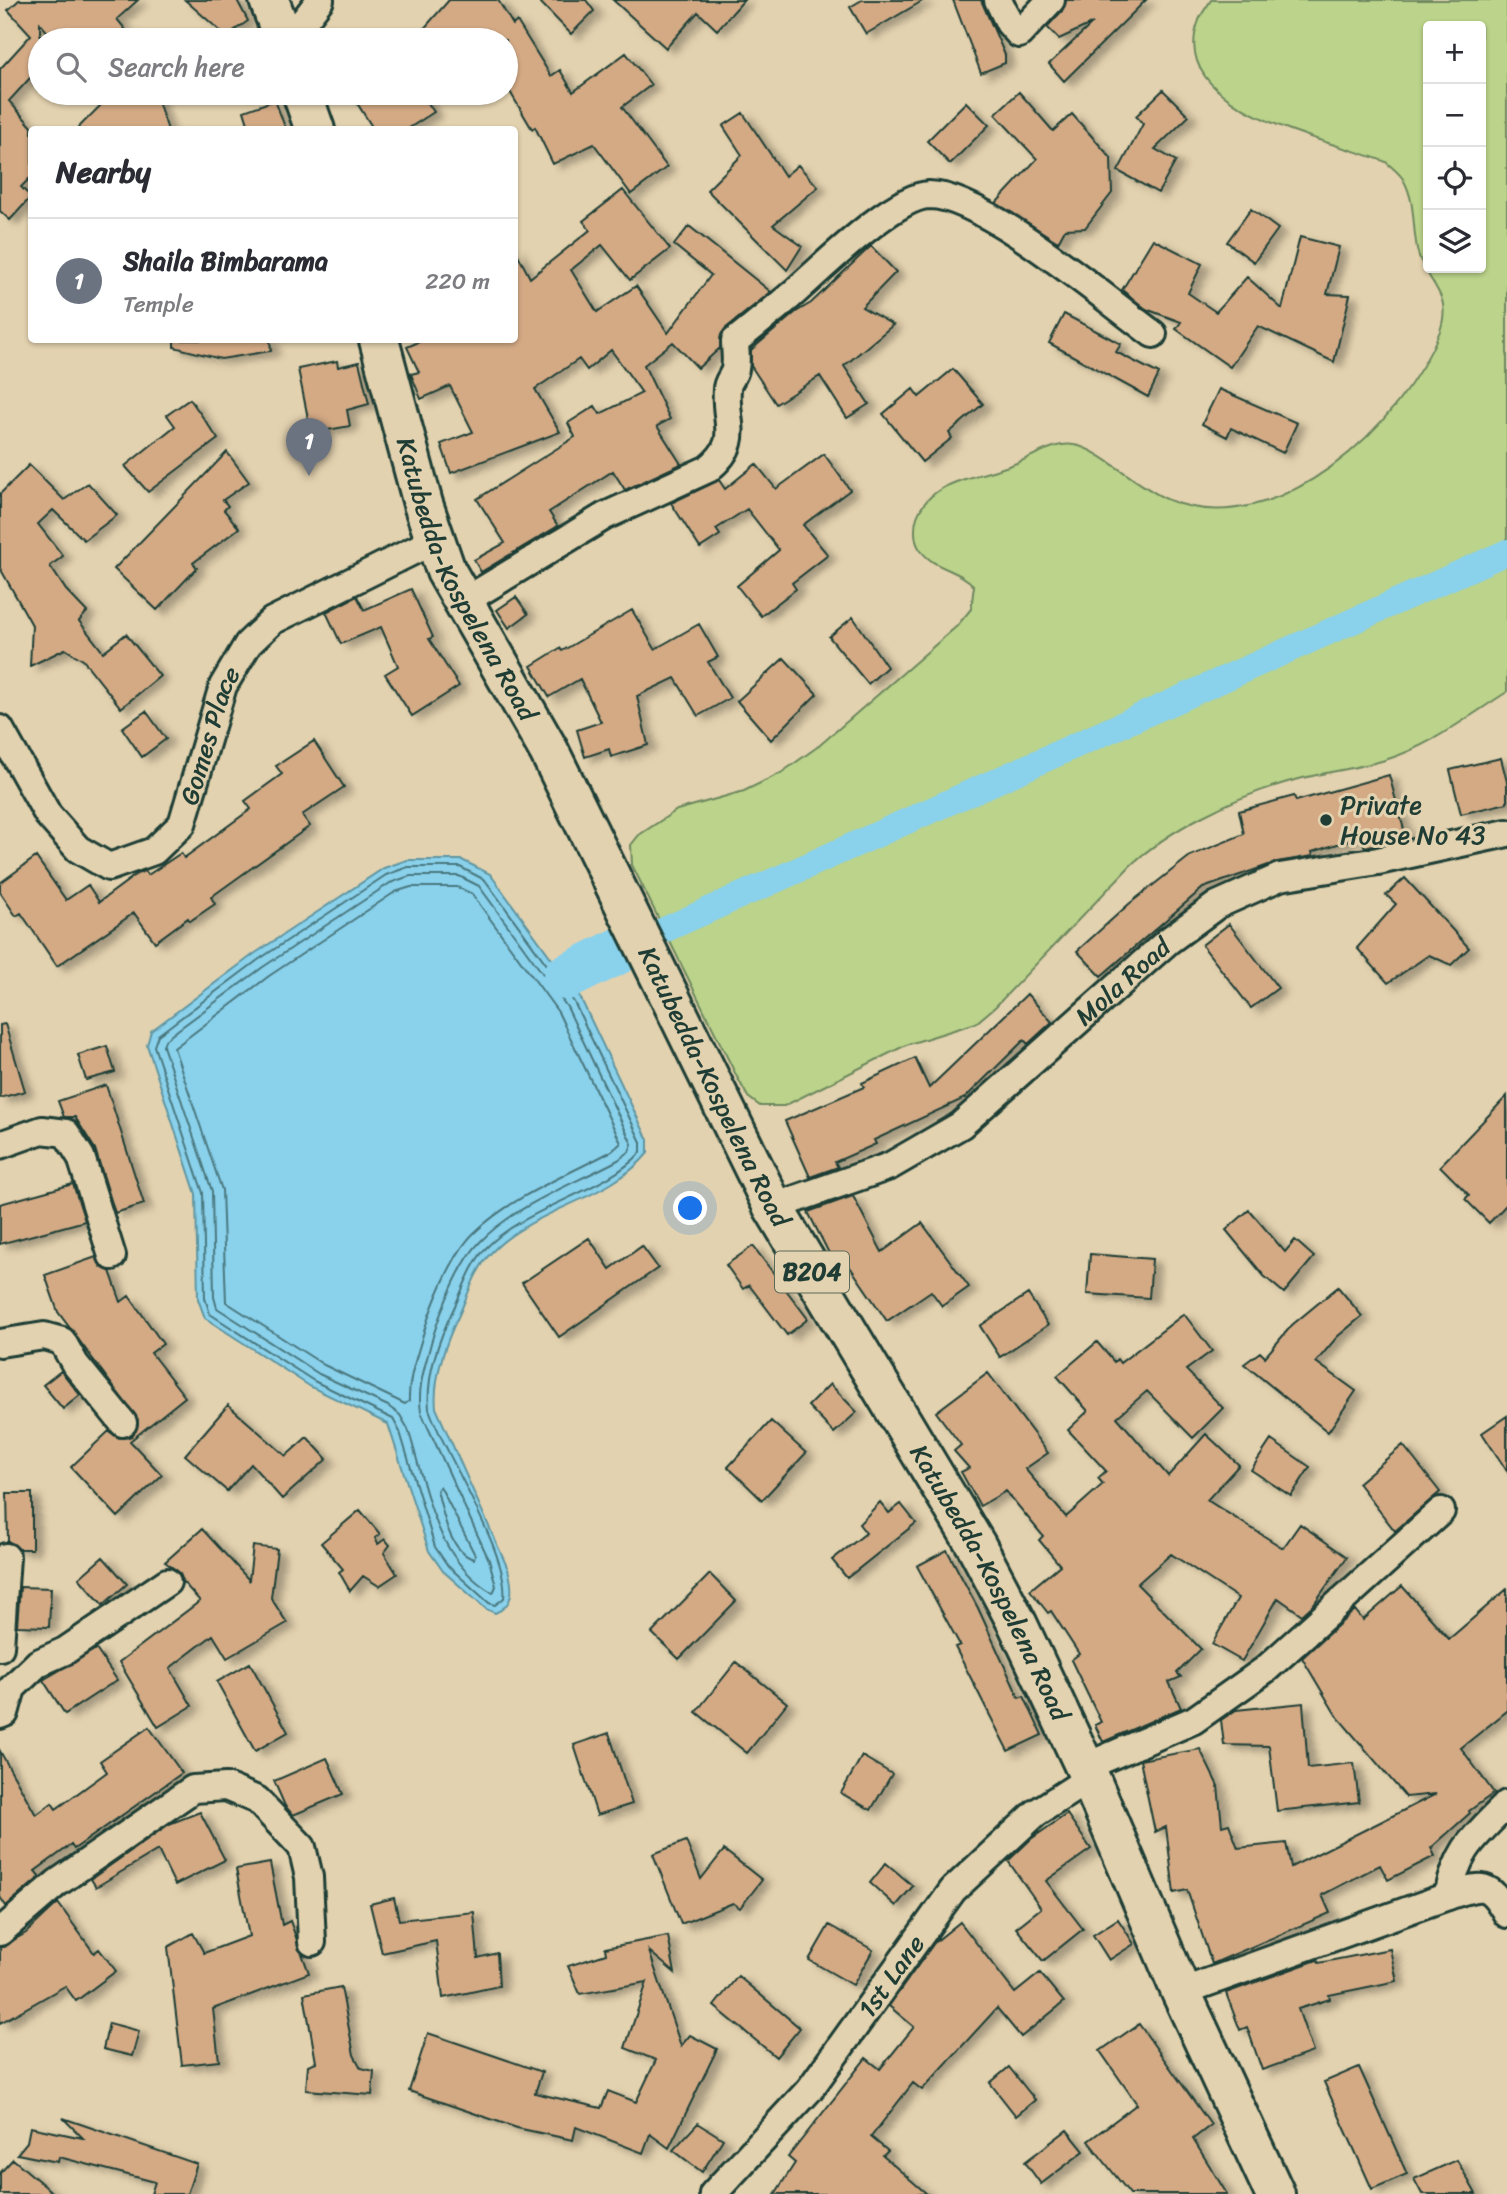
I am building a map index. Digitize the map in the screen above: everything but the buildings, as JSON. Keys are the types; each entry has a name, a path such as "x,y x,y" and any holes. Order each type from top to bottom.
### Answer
{"main road":[{"path":"269,0 281,28"},
{"path":"306,105 313,126"},
{"name":"Katubedda-Kospelena Road","path":"380,343 435,540 463,602 549,751 773,1207 976,1545 1018,1625 1087,1772 1181,1992 1275,2194"}],"street":[{"path":"296,28 320,0"},
{"path":"998,0 1009,23 1019,34 1051,0"},
{"path":"463,602 605,516 708,469 721,458 731,433 726,399 727,384 735,370 736,341 862,230 906,203 928,195 975,210 1014,233 1153,334"},
{"name":"Gomes Place","path":"0,729 48,815 78,849 109,867 154,851 182,824 223,686 248,645 272,621 435,540"},
{"name":"Mola Road","path":"773,1207 890,1166 961,1125 1167,941 1217,905 1280,877 1507,833"},
{"path":"0,1145 42,1130 66,1133 81,1157 112,1256"},
{"path":"0,1343 44,1336 62,1341 75,1364 123,1423"},
{"name":"1st Lane","path":"713,2194 810,2089 953,1890 1036,1813 1087,1772 1194,1720 1266,1669 1441,1511"},
{"path":"0,1647 6,1557"},
{"path":"2,1714 12,1688 38,1663 65,1651 167,1582"},
{"path":"0,1676 2,1714"},
{"path":"0,1932 57,1883 193,1789 226,1787 257,1800 302,1847 309,1877 312,1942"},
{"path":"1448,1896 1454,1866 1464,1849 1507,1804"},
{"path":"1181,1992 1473,1887 1485,1887 1494,1892 1507,1914"}],"green space":[{"path":"1211,0 1507,0 1507,692 1448,730 1401,754 1281,784 1241,798 1201,817 1164,839 1131,865 995,1007 976,1023 906,1045 784,1106 760,1106 748,1097 737,1077 632,865 631,845 639,835 677,810 744,791 781,773 820,745 957,626 971,609 974,586 968,580 931,561 917,545 915,525 924,504 934,494 958,481 1066,445 1074,445 1095,453 1169,500 1210,509 1252,505 1292,490 1331,467 1366,437 1397,403 1422,367 1440,331 1443,316 1442,300 1427,273 1486,273 1486,21 1423,21 1423,265 1416,244 1408,189 1399,173 1386,162 1295,132 1230,100 1207,79 1195,53 1198,23"}],"water":[{"path":"407,860 462,860 490,874 581,999 648,1140 648,1153 613,1183 528,1225 491,1253 476,1275 445,1348 436,1384 436,1408 510,1576 509,1601 502,1610 495,1613 486,1609 443,1571 429,1551 388,1424 311,1387 205,1318 198,1299 196,1194 147,1045 151,1031 254,954 384,868"}],"waterway":[{"path":"664,930 1507,552"},
{"path":"566,977 625,948"}],"place":[{"name":"Shaila Bimbarama","path":"309,476"},
{"name":"Private House No 43","path":"1326,820"}]}
